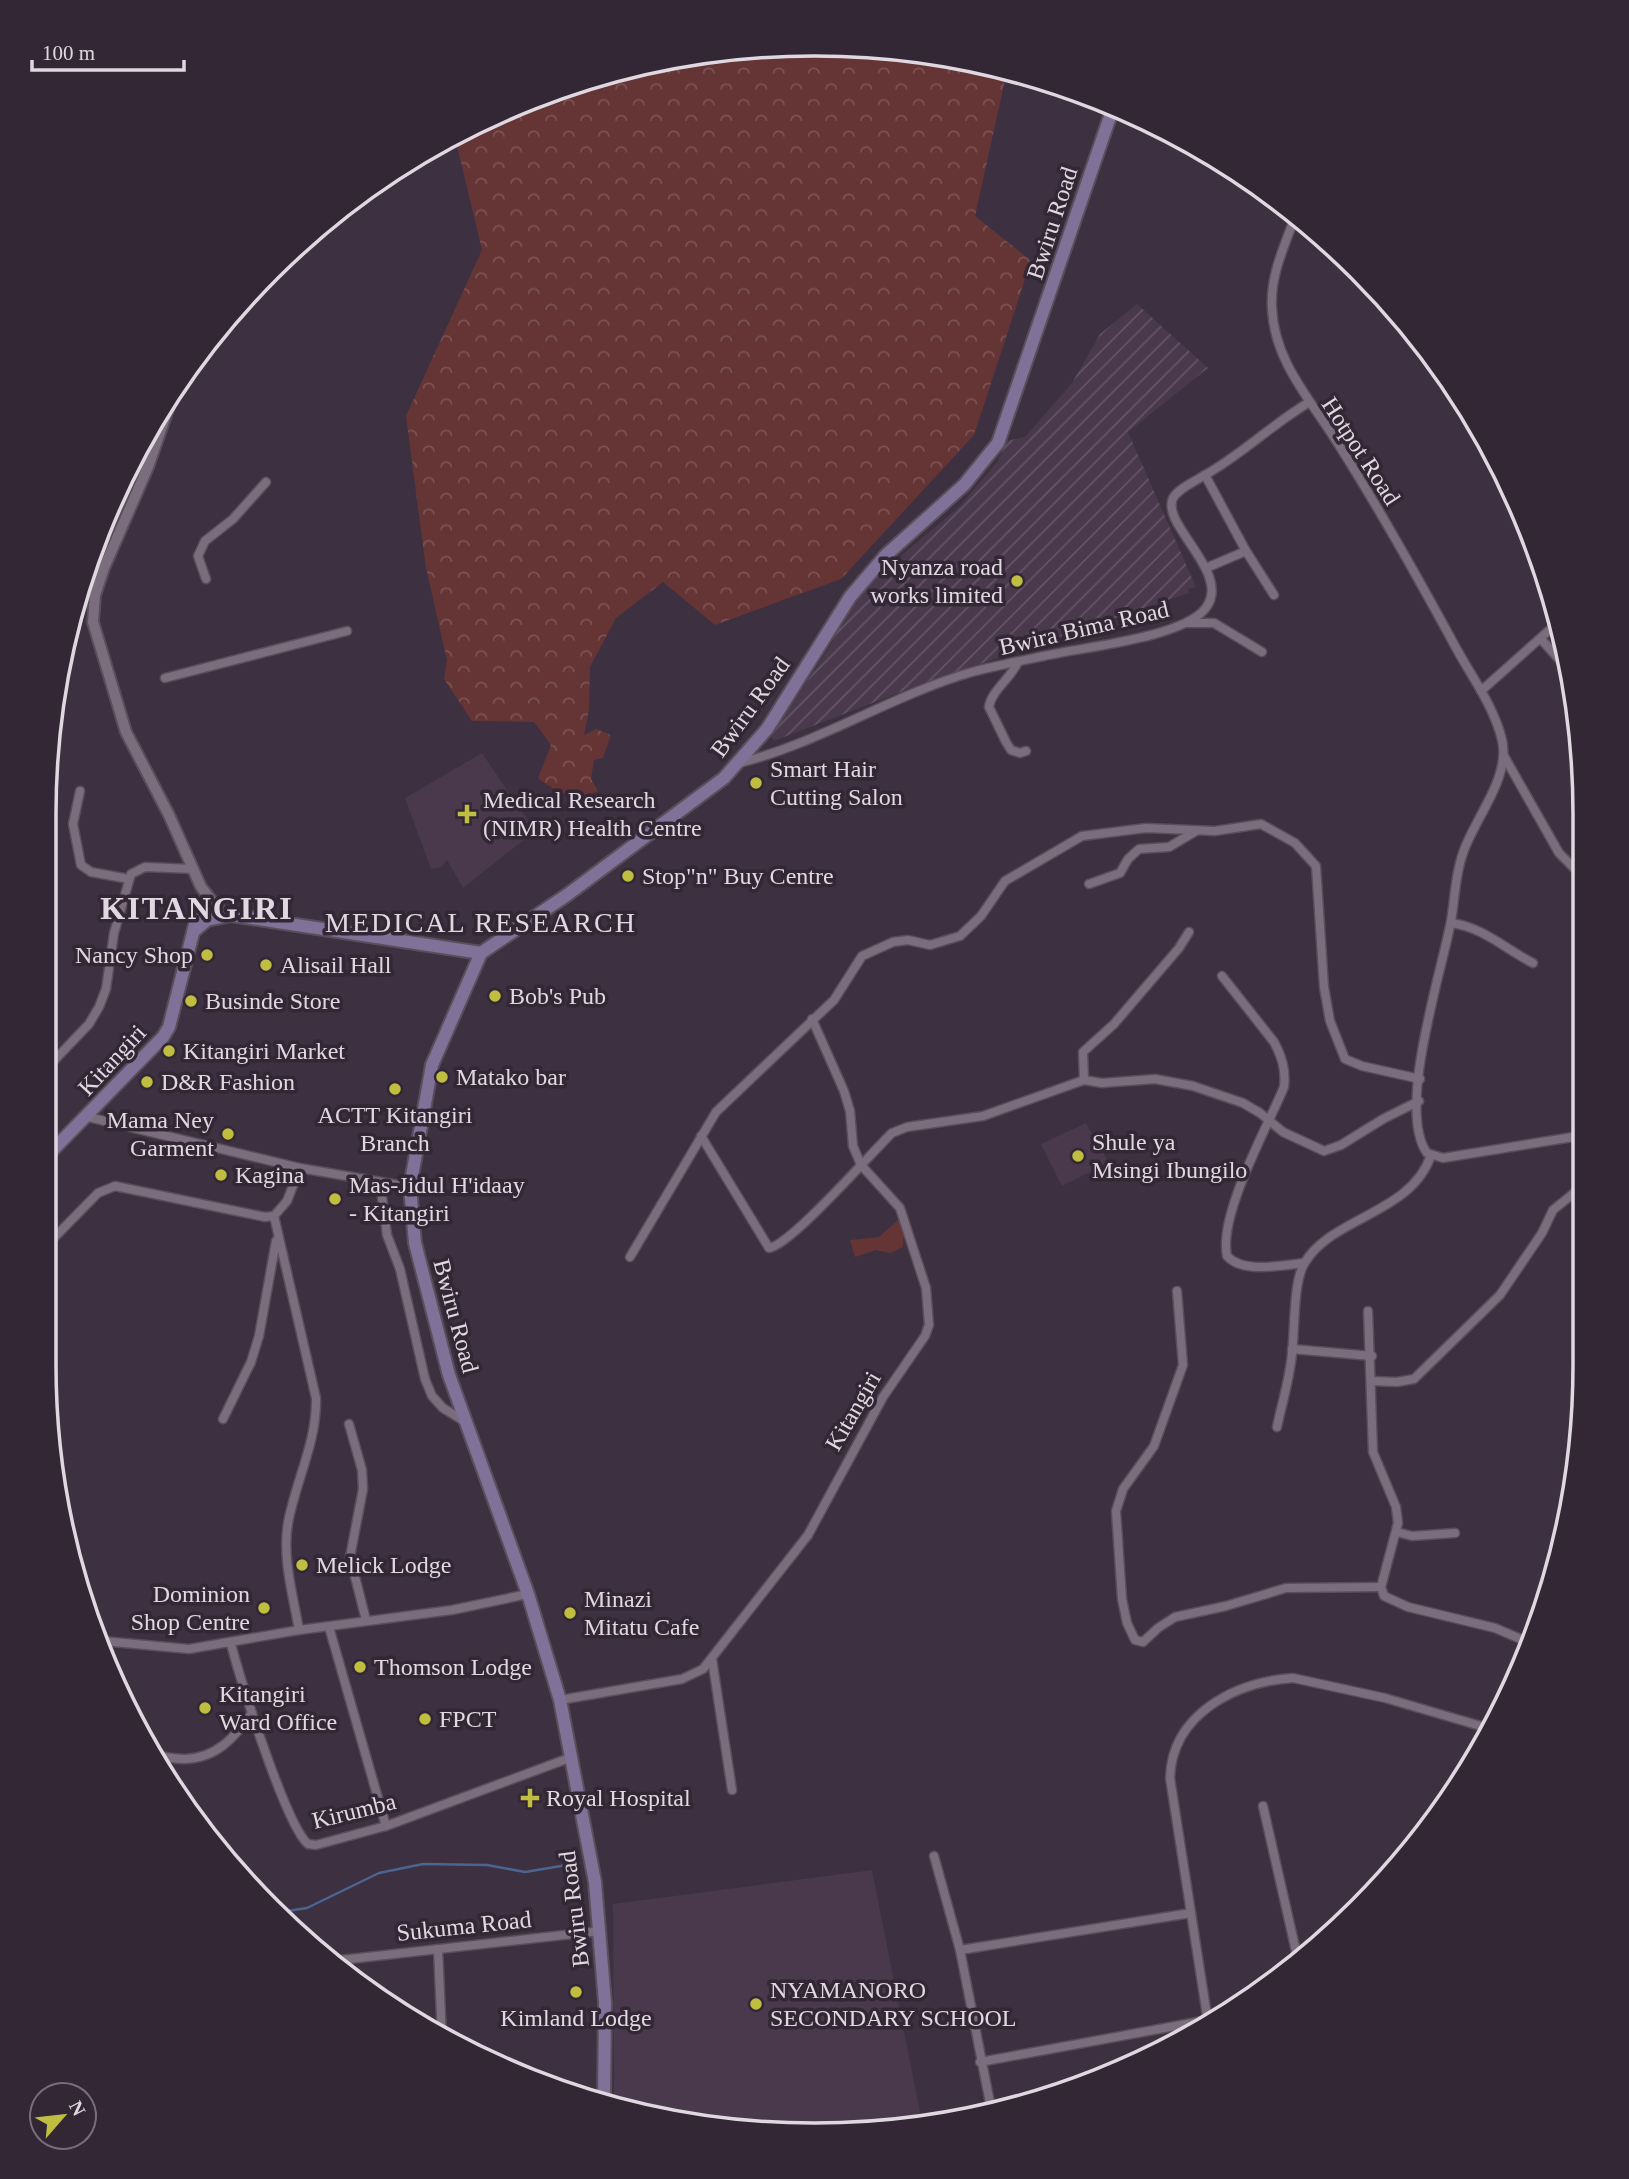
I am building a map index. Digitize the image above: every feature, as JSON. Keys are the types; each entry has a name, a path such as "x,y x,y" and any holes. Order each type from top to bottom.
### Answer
{"main road":[{"name":"Bwiru Road","path":"604,2093 605,2003 596,1882 560,1700 528,1594 464,1420 420,1264 411,1187 432,1065 481,953 682,811 739,763 766,729 850,597 886,555 964,485 998,443 1110,116"},
{"path":"208,910 481,953"},
{"name":"Kitangiri","path":"56,1148 163,1037 169,1027 193,932 208,910"}],"street":[{"name":"Hotpot Road","path":"1292,226 1273,281 1272,310 1276,336 1307,403 1334,438 1419,579 1481,691 1502,740 1504,756 1559,853 1573,867"},
{"name":"Bwira Bima Road","path":"739,763 783,749 971,673 1153,635 1188,623 1206,608 1210,600 1211,586 1206,568 1172,506 1177,493 1307,403"},
{"path":"160,431 141,487 101,577 95,595 93,622 126,732 194,869 208,910"},
{"path":"1205,475 1246,551 1274,595"},
{"path":"206,579 198,555 205,541 233,519 266,482"},
{"path":"1206,568 1246,551"},
{"path":"1188,623 1214,623 1262,652"},
{"path":"1481,691 1550,630"},
{"path":"165,678 347,631"},
{"path":"1541,639 1555,655"},
{"path":"1018,662 1010,679 990,701 989,707 1011,750 1020,753 1026,751"},
{"path":"1504,756 1464,849 1451,923 1429,1009 1420,1079 1419,1138 1431,1155 1451,1157 1573,1137"},
{"path":"80,792 73,824 81,864 91,872 129,879"},
{"path":"630,1256 716,1112 843,990 868,951 908,940 930,945 960,936 981,916 1005,881 1082,836 1146,828 1196,831 1261,824 1282,833 1306,852 1318,874 1321,965 1326,1004 1335,1036 1346,1059 1362,1066 1420,1079"},
{"path":"1089,884 1121,873 1128,859 1139,849 1169,847 1196,831"},
{"path":"56,1058 89,1024 99,1007 106,989 114,933 134,870 145,867 194,869"},
{"path":"1451,923 1475,928 1498,945 1533,963"},
{"path":"1084,1080 1081,1054 1114,1024 1179,948 1189,932"},
{"path":"1222,976 1273,1042 1283,1062 1284,1087 1236,1199 1227,1233 1227,1256 1233,1262 1244,1266 1304,1263"},
{"name":"Kitangiri","path":"560,1700 682,1679 703,1669 808,1535 883,1397 925,1336 929,1325 926,1287 900,1208 860,1165 853,1146 850,1111 844,1091 812,1020"},
{"path":"701,1136 769,1248 780,1244 814,1215 892,1133 906,1127 965,1120 1003,1111 1054,1088 1084,1080 1102,1083 1155,1079 1231,1098 1315,1149 1332,1150 1419,1101"},
{"path":"88,1117 300,1168 411,1187"},
{"path":"1277,1427 1292,1349 1304,1263 1319,1247 1410,1189 1426,1169 1431,1155"},
{"path":"56,1236 98,1193 115,1186 265,1217 274,1216 287,1201 300,1168"},
{"path":"380,1182 387,1235 400,1269 425,1379 432,1396 443,1408 464,1420"},
{"path":"1371,1381 1397,1382 1414,1379 1500,1295 1542,1234 1553,1210 1573,1194"},
{"path":"274,1216 316,1398 317,1418 312,1444 294,1493 288,1527 287,1564 299,1630"},
{"path":"223,1419 251,1362 259,1336 277,1235"},
{"path":"1177,1291 1182,1365 1154,1446 1123,1489 1116,1511 1122,1599 1135,1640 1143,1642 1175,1617 1226,1606 1286,1588 1381,1587"},
{"path":"1368,1311 1372,1356 1373,1452 1396,1507 1397,1532 1381,1587 1384,1596 1392,1602 1486,1625 1521,1639"},
{"path":"1292,1349 1372,1356"},
{"path":"349,1424 362,1470 363,1489 350,1558 366,1620"},
{"path":"1397,1532 1412,1536 1455,1533"},
{"path":"109,1642 189,1649 366,1620 452,1610 528,1594"},
{"path":"328,1627 386,1826"},
{"name":"Kirumba","path":"231,1644 252,1713 301,1838 316,1845 386,1826 572,1757"},
{"path":"712,1659 732,1790"},
{"path":"1207,2013 1174,1806 1171,1765 1180,1737 1209,1705 1262,1684 1293,1678 1385,1698 1481,1726"},
{"path":"166,1757 183,1759 212,1752 236,1734 252,1713"},
{"path":"1263,1806 1296,1950"},
{"path":"934,1856 960,1950 990,2102"},
{"path":"960,1950 1191,1913"},
{"name":"Sukuma Road","path":"345,1960 600,1931"},
{"path":"438,1950 441,2024"},
{"path":"980,2062 1187,2025"}],"shaded area":[{"path":"1137,304 1208,368 1128,432 1196,587 1188,589 1189,593 924,683 774,741 771,737 832,643 835,627 878,575 959,507 998,461 1006,441 1025,437 1072,383 1100,334"},
{"name":"Medical Research (NIMR) Health Centre","path":"482,753 535,831 463,888 447,860 442,867 431,869 405,798"},
{"path":"1086,1123 1109,1163 1062,1186 1041,1144"},
{"name":"NYAMANORO SECONDARY SCHOOL","path":"872,1870 921,2116 814,2123 765,2121 715,2117 614,2096 613,1904"}],"green space":[{"path":"814,56 914,62 1005,81 975,216 1031,261 974,435 841,579 715,625 663,582 616,618 590,667 589,710 584,735 596,729 611,735 603,758 594,760 591,779 598,791 590,794 566,794 538,778 551,745 534,722 472,721 444,679 447,660 426,568 406,416 482,250 457,146 524,114 571,96 618,82 715,62"},
{"path":"898,1220 904,1226 903,1247 890,1253 876,1250 855,1257 850,1240 879,1237"}],"waterway":[{"path":"288,1911 307,1908 379,1873 423,1864 487,1865 525,1872 579,1863"}],"place":[{"name":"Nyanza road works limited","path":"1017,581"},
{"name":"Smart Hair Cutting Salon","path":"756,783"},
{"name":"Medical Research (NIMR) Health Centre","path":"467,814"},
{"name":"Stop\"n\" Buy Centre","path":"628,876"},
{"name":"Nancy Shop","path":"207,955"},
{"name":"Alisail Hall","path":"266,965"},
{"name":"Bob's Pub","path":"495,996"},
{"name":"Businde Store","path":"191,1001"},
{"name":"Kitangiri Market","path":"169,1051"},
{"name":"Matako bar","path":"442,1077"},
{"name":"D&R Fashion","path":"147,1082"},
{"name":"ACTT Kitangiri Branch","path":"395,1089"},
{"name":"Mama Ney Garment","path":"228,1134"},
{"name":"Shule ya Msingi Ibungilo","path":"1078,1156"},
{"name":"Kagina","path":"221,1175"},
{"name":"Mas-Jidul H'idaay - Kitangiri","path":"335,1199"},
{"name":"Melick Lodge","path":"302,1565"},
{"name":"Dominion Shop Centre","path":"264,1608"},
{"name":"Minazi Mitatu Cafe","path":"570,1613"},
{"name":"Thomson Lodge","path":"360,1667"},
{"name":"Kitangiri Ward Office","path":"205,1708"},
{"name":"FPCT","path":"425,1719"},
{"name":"Royal Hospital","path":"530,1798"},
{"name":"Kimland Lodge","path":"576,1992"},
{"name":"NYAMANORO SECONDARY SCHOOL","path":"756,2004"}],"district":[{"name":"KITANGIRI","path":"197,908"},
{"name":"MEDICAL RESEARCH","path":"481,922"}]}
